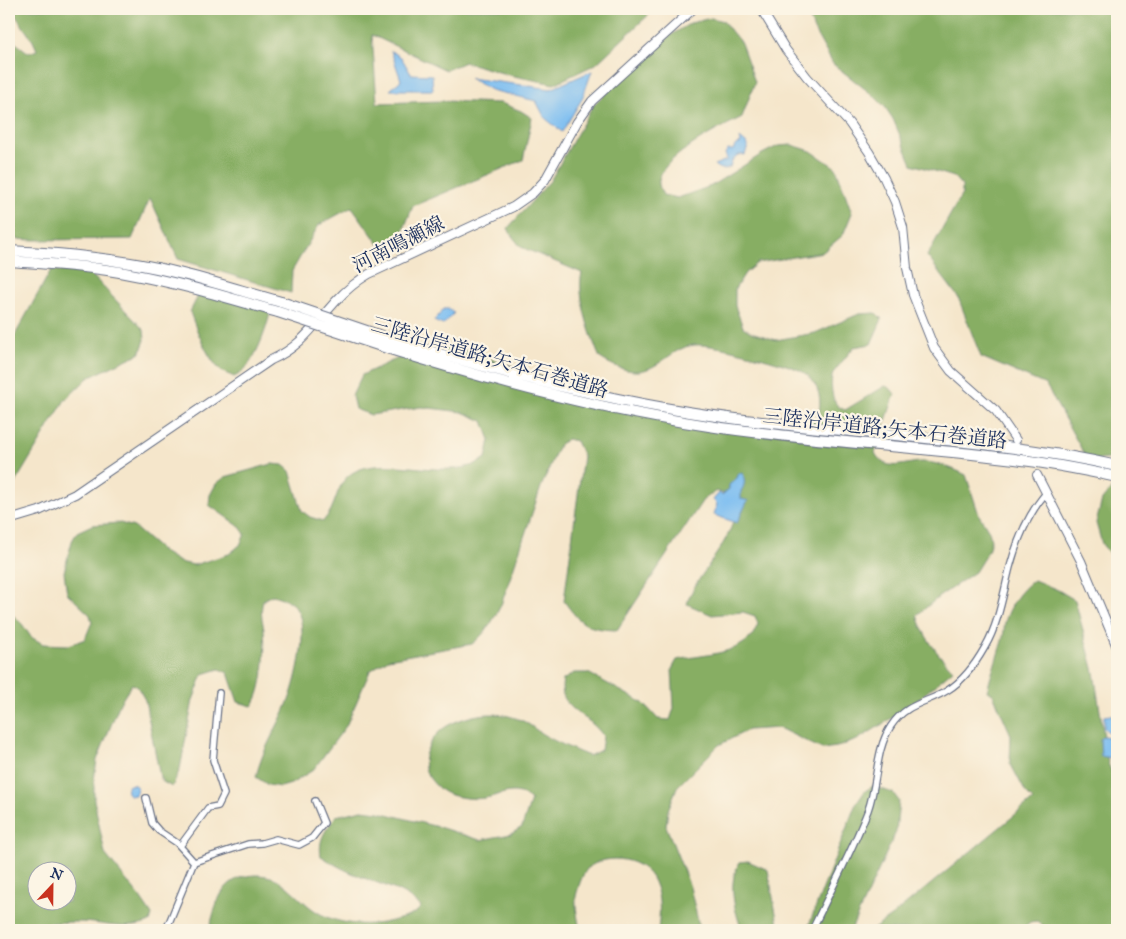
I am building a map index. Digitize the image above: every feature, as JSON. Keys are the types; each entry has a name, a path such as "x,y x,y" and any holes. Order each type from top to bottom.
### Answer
{"highway":[{"name":"三陸沿岸道路;矢本石巻道路","path":"9,251 76,255 132,263 197,278 540,393 603,408 753,432 1008,458 1117,477"},
{"name":"三陸沿岸道路;矢本石巻道路","path":"9,261 75,265 130,274 279,307"},
{"name":"三陸沿岸道路;矢本石巻道路","path":"392,344 476,364 544,383 658,408 754,422 1014,448 1082,458 1117,466"}],"main road":[{"name":"河南鳴瀬線","path":"9,520 38,511 75,494 271,360 287,353 336,301 369,274 514,207 525,200 545,180 577,122 592,101 693,9"},
{"path":"761,9 786,50 849,123 884,178 895,202 903,227 912,295 934,348 951,371 996,411 1016,440"},
{"path":"1037,475 1081,561 1117,647"}],"street":[{"path":"812,930 869,808 882,745 891,726 903,713 920,702 948,690 968,672 982,653 1003,601 1010,567 1021,533 1036,505 1046,493"},
{"path":"180,846 208,808 218,806 224,794 213,760 219,693"},
{"path":"146,798 152,823 159,831 180,846 194,862"},
{"path":"166,930 194,862 248,844 276,840 299,845 312,838 324,823 315,801"}],"green space":[{"path":"11,9 655,9 596,64 554,84 509,75 465,62 446,70 372,35 377,103 444,101 501,103 521,111 532,118 523,160 413,206 397,246 381,247 352,207 319,225 292,271 291,293 178,259 150,198 132,239 9,239 9,38 29,53 37,50"},
{"path":"806,9 1117,9 1117,458 1088,461 1046,385 981,357 958,297 927,256 962,194 962,186 954,177 912,164 893,119 885,107 833,64 814,30"},
{"path":"711,18 723,21 741,43 755,82 742,117 694,143 671,161 659,180 663,195 678,198 711,186 778,146 792,145 811,151 836,168 852,213 843,235 823,252 757,263 745,273 735,289 735,306 743,327 751,332 776,340 815,333 859,314 876,313 882,319 871,344 854,347 833,373 831,385 833,395 836,403 845,410 885,386 890,388 895,394 875,453 880,460 885,464 891,465 925,462 946,467 966,475 979,515 989,531 991,540 988,551 975,572 940,596 917,615 932,645 953,670 908,708 857,740 837,747 822,749 779,728 748,730 719,745 677,787 668,810 666,826 690,887 700,930 658,930 659,900 654,882 642,867 624,860 615,859 596,863 588,868 582,877 576,896 580,930 211,930 210,927 216,907 223,891 236,880 245,876 256,875 279,880 317,912 342,922 378,923 401,919 414,913 421,907 408,896 349,872 321,856 322,839 336,816 362,810 379,812 480,840 511,834 522,827 531,800 525,795 509,792 480,799 462,797 441,790 429,777 424,762 425,756 433,738 441,730 451,724 471,717 486,714 510,716 525,722 549,738 589,756 601,750 603,736 590,722 569,705 564,698 562,690 563,680 574,673 588,673 643,703 658,719 670,720 674,708 672,669 677,660 716,654 735,648 743,644 754,633 758,624 755,616 743,612 712,615 687,604 697,583 729,532 733,521 733,512 725,494 716,491 703,500 617,630 592,627 575,616 564,601 583,456 576,441 567,439 559,445 541,487 501,605 485,631 472,644 388,659 370,671 346,726 313,770 291,784 281,787 268,785 256,777 266,747 289,700 298,667 302,641 302,629 297,610 283,598 272,595 263,600 261,612 265,638 262,681 252,706 238,702 228,673 219,669 203,674 193,700 180,769 172,787 163,782 160,777 145,700 137,686 132,684 120,703 97,760 94,800 105,854 152,915 150,922 132,926 114,926 87,922 69,922 9,928 9,611 22,624 31,637 43,644 69,645 85,639 92,622 90,615 67,593 64,572 72,541 77,532 92,525 120,523 134,527 163,552 179,562 194,565 229,554 240,545 245,534 240,527 209,505 210,495 216,484 225,477 272,464 283,465 290,471 302,511 310,517 323,521 328,516 346,477 366,467 400,466 455,469 472,466 486,458 490,440 483,421 462,412 421,407 371,415 355,409 352,396 362,375 422,349 460,348 567,386 624,404 675,417 722,423 780,426 817,420 820,400 818,390 811,378 797,369 761,357 715,347 694,345 679,350 654,366 639,371 619,368 600,358 583,304 581,292 582,273 521,247 508,228 550,181 594,104 671,35 691,23"},
{"path":"51,270 90,273 144,330 145,340 140,353 88,378 65,400 9,493 9,346"},
{"path":"217,287 256,298 271,309 263,337 253,357 248,366 234,377 223,372 213,361 199,335 190,312 201,290"},
{"path":"1117,486 1117,564 1102,544 1096,523 1102,500 1113,487"},
{"path":"1034,580 1058,590 1075,600 1094,672 1108,763 1112,773 1117,776 1117,930 1049,930 1037,921 1030,922 1021,930 958,930 941,927 940,930 872,930 892,916 1033,800 1026,793 1010,763 1011,735 993,694 987,691 1003,639 1007,615 1020,593"},
{"path":"873,786 893,793 899,801 896,832 851,930 807,930 855,806 865,791"},
{"path":"748,861 768,870 779,930 742,930 734,905 733,887 736,870 740,862"}],"water":[{"path":"391,51 401,57 411,74 432,75 433,90 390,90 401,80"},
{"path":"592,71 582,99 562,132 545,118 536,101 491,90 469,78 551,89"},
{"path":"740,138 748,145 745,155 735,157 728,168 720,169 714,165 727,160 725,153 728,150 733,150 735,146 741,143"},
{"path":"444,309 449,309 454,313 443,325 434,321"},
{"path":"739,473 743,474 744,481 741,499 749,501 737,523 714,515 717,504 713,500 719,493 722,495 729,489 729,485 737,478"},
{"path":"1117,714 1117,733 1108,732 1104,728 1104,716"},
{"path":"1103,736 1117,738 1117,765 1111,758 1101,756 1100,739"},
{"path":"130,785 134,785 137,790 136,794 130,795 127,792 127,788"}]}
